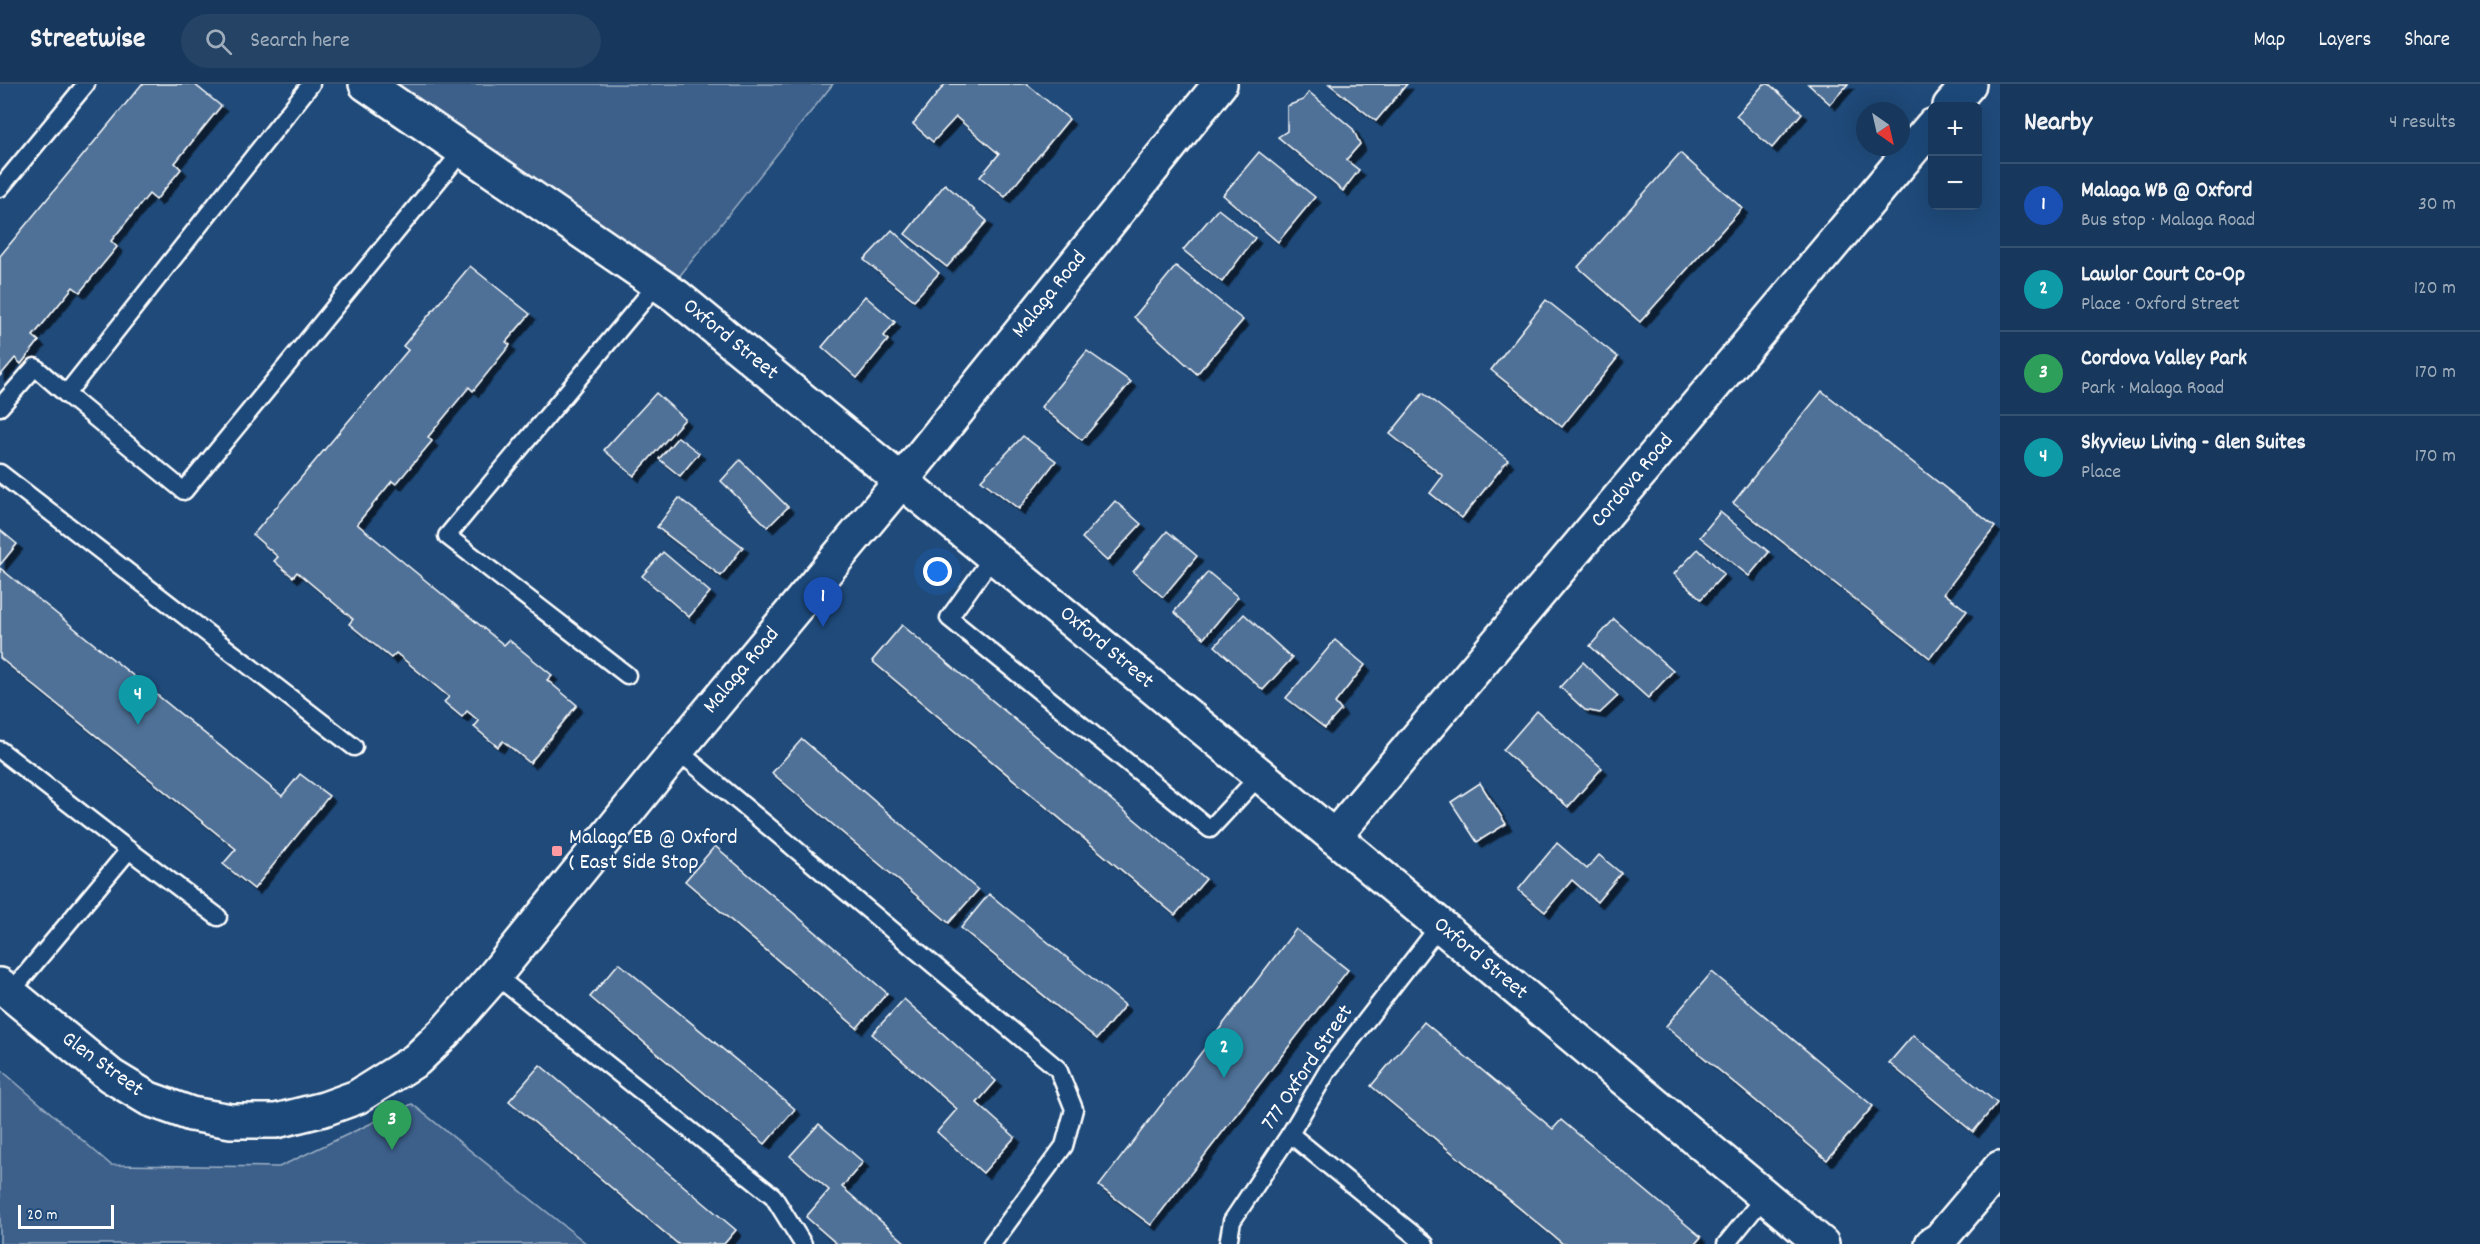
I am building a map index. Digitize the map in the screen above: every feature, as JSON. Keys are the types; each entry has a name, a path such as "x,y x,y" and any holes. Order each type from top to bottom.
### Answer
{"street":[{"name":"Oxford Street","path":"366,84 676,296 1260,775 1822,1244"},
{"name":"Malaga Road","path":"324,1109 357,1097 416,1060 445,1032 495,975 677,750 902,480 1220,84"},
{"path":"1954,102 1970,84"},
{"name":"Cordova Road","path":"1334,837 1928,131"},
{"name":"Glen Street","path":"5,989 111,1076 149,1099 191,1114 231,1121 276,1121 324,1109"},
{"path":"1932,1244 1940,1239 2000,1168"}],"lane":[{"path":"0,188 86,84"},
{"path":"66,394 310,84"},
{"path":"0,407 35,367 184,491 464,149"},
{"path":"627,675 447,536 658,283"},
{"path":"0,473 354,747"},
{"path":"994,555 949,618 1210,829 1260,775"},
{"path":"0,750 218,917"},
{"path":"677,750 1058,1069 1074,1109 1064,1146 992,1244"},
{"path":"5,989 129,850"},
{"name":"777 Oxford Street","path":"1228,1244 1232,1221 1290,1134 1328,1070 1440,925"},
{"path":"495,975 773,1196 803,1244"},
{"path":"1290,1134 1425,1244"},
{"path":"1726,1244 1765,1196"}],"shaded area":[{"path":"397,84 833,84 678,278"},
{"path":"0,1069 111,1165 279,1167 412,1104 587,1244 0,1244"}],"building":[{"path":"142,84 194,84 221,106 175,163 181,169 156,200 149,194 111,241 117,247 80,292 73,287 33,336 39,341 21,364 15,358 0,376 0,256"},
{"path":"945,84 1027,84 1069,119 1005,197 980,177 999,154 956,117 933,142 913,124"},
{"path":"1329,84 1407,84 1376,121"},
{"path":"1764,84 1769,84 1802,113 1772,148 1736,116"},
{"path":"1808,84 1848,84 1830,104"},
{"path":"1309,92 1353,129 1360,144 1346,160 1359,170 1343,191 1278,137 1287,131 1287,106 1303,100"},
{"path":"1259,152 1315,197 1278,242 1223,195"},
{"path":"1680,153 1742,208 1640,322 1578,267"},
{"path":"945,184 987,221 947,267 905,234"},
{"path":"1218,209 1255,238 1222,282 1183,250"},
{"path":"892,230 939,273 914,300 864,260"},
{"path":"470,266 530,314 506,342 510,345 473,391 469,387 428,437 432,441 396,484 392,481 357,524 504,645 509,640 552,675 547,680 577,705 530,763 503,741 498,747 474,727 479,721 467,711 462,717 444,702 449,697 396,653 391,658 349,624 353,619 297,572 293,577 274,561 278,557 253,535 408,350 403,346"},
{"path":"1176,266 1243,320 1197,374 1134,317"},
{"path":"865,296 895,322 884,336 888,340 857,378 822,347"},
{"path":"1546,300 1618,357 1562,427 1491,370"},
{"path":"1087,351 1131,382 1082,440 1041,407"},
{"path":"1822,391 1995,527 1944,593 1967,611 1930,658 1733,503"},
{"path":"656,393 685,419 634,476 604,450"},
{"path":"1423,393 1508,460 1462,518 1430,493 1443,476 1390,434"},
{"path":"1023,436 1056,461 1019,509 981,480"},
{"path":"678,437 699,453 680,476 659,459"},
{"path":"740,460 788,507 768,527 721,481"},
{"path":"679,498 743,547 721,576 657,527"},
{"path":"1115,501 1141,524 1107,561 1082,538"},
{"path":"1720,512 1769,552 1749,576 1700,537"},
{"path":"0,530 17,544 0,565"},
{"path":"1167,531 1197,556 1163,597 1133,572"},
{"path":"1698,549 1724,574 1701,599 1674,574"},
{"path":"663,552 710,592 689,617 642,576"},
{"path":"0,568 282,796 300,774 329,796 254,889 223,864 236,849 0,658"},
{"path":"1208,572 1238,597 1204,638 1174,612"},
{"path":"1244,614 1292,658 1263,690 1215,646"},
{"path":"1614,619 1673,671 1648,698 1590,646"},
{"path":"902,625 1206,879 1175,915 872,661"},
{"path":"1335,640 1365,665 1335,703 1341,710 1325,728 1286,698"},
{"path":"1583,662 1618,696 1600,713 1585,710 1560,687"},
{"path":"1537,711 1602,768 1568,807 1503,750"},
{"path":"802,739 978,890 949,923 772,773"},
{"path":"1480,783 1506,824 1477,842 1451,802"},
{"path":"1557,843 1587,869 1599,855 1621,873 1597,902 1572,880 1545,912 1518,890"},
{"path":"715,846 887,993 857,1028 685,881"},
{"path":"989,894 1125,1005 1097,1039 961,928"},
{"path":"1296,929 1348,970 1151,1225 1099,1186"},
{"path":"619,963 795,1109 765,1144 590,997"},
{"path":"1712,972 1873,1106 1827,1160 1666,1026"},
{"path":"904,999 996,1081 977,1103 1015,1137 983,1173 937,1132 957,1109 872,1034"},
{"path":"1424,1022 1553,1129 1561,1120 1701,1237 1695,1244 1563,1244 1371,1086"},
{"path":"1913,1035 1997,1103 1973,1132 1889,1063"},
{"path":"540,1065 736,1230 724,1244 678,1244 509,1101"},
{"path":"819,1124 863,1162 842,1187 907,1244 837,1244 806,1217 829,1190 790,1156"}],"place":[{"name":"Malaga WB @ Oxford","path":"823,627"},
{"name":"Skyview Living - Glen Suites","path":"138,725"},
{"name":"Malaga EB @ Oxford ( East Side Stop","path":"557,851"},
{"name":"Lawlor Court Co-Op","path":"1224,1078"},
{"name":"Cordova Valley Park","path":"392,1150"}]}
